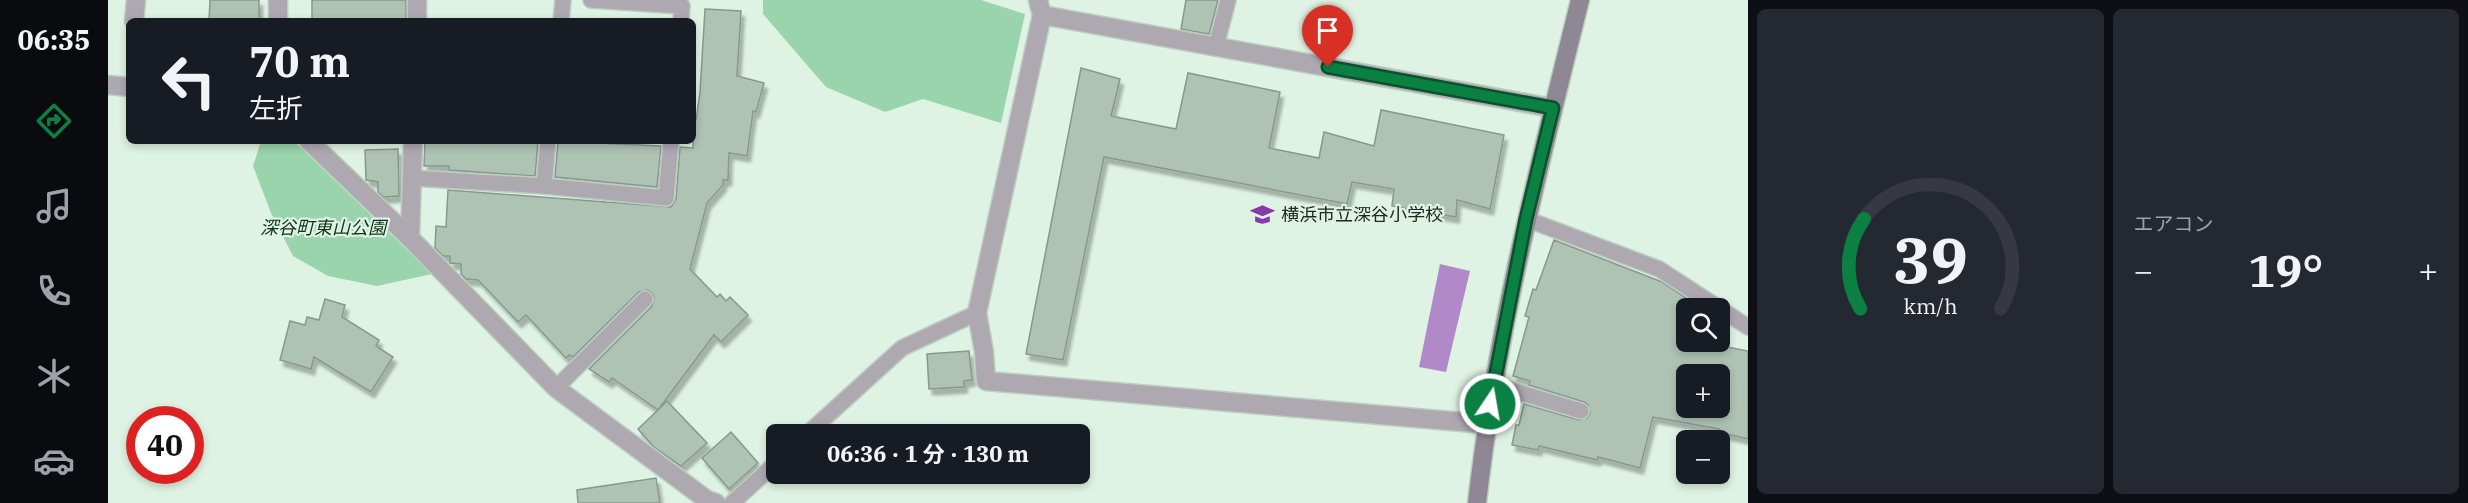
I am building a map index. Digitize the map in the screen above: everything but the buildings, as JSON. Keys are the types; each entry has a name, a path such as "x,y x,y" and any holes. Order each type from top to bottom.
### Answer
{"street":[{"path":"134,18 136,0"},
{"path":"278,0 278,18"},
{"path":"417,0 417,18"},
{"path":"1477,503 1486,424 1526,219 1580,0"},
{"path":"1486,424 986,381 977,313 1040,7 1216,46 1553,108"},
{"path":"108,85 126,87"},
{"path":"312,144 410,238 556,388 707,500 716,503"},
{"path":"410,238 413,144"}],"lane":[{"path":"561,18 563,0"},
{"path":"591,0 682,6 681,18"},
{"path":"1216,46 1228,0"},
{"path":"544,186 548,144"},
{"path":"412,178 544,186 666,198 671,144"},
{"path":"1526,219 1659,269 1748,327"},
{"path":"556,388 645,299"},
{"path":"818,424 902,348 977,313"},
{"path":"1495,385 1581,411"},
{"path":"732,503 766,472"}],"green space":[{"path":"763,0 981,0 1025,14 1001,123 923,99 885,112 826,87 763,14"},
{"name":"深谷町東山公園","path":"260,144 297,144 432,274 377,286 328,276 293,256 271,213 253,166"}],"shaded area":[{"path":"1440,264 1470,271 1446,372 1419,367"}],"place":[{"name":"横浜市立深谷小学校","path":"1263,214"}],"route":[{"path":"1328,67 1553,108 1526,219 1490,404"}]}
